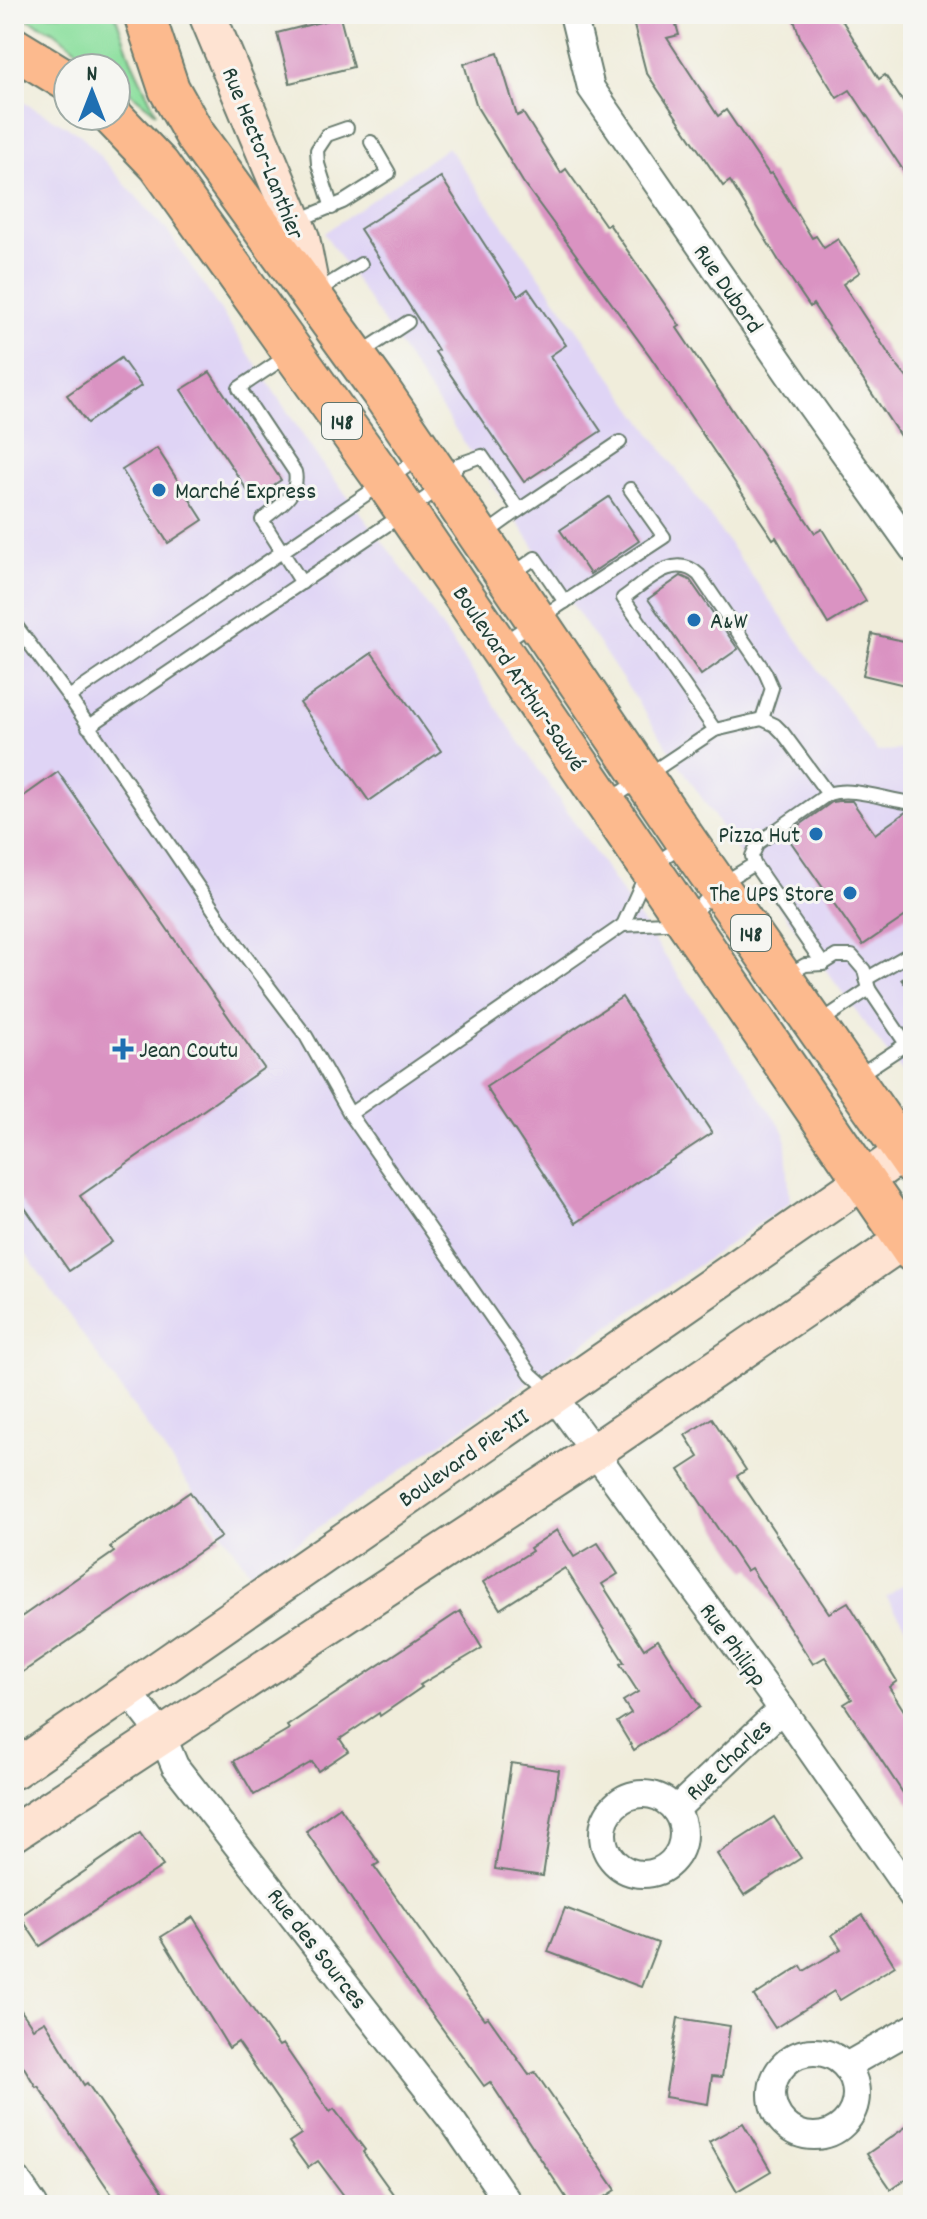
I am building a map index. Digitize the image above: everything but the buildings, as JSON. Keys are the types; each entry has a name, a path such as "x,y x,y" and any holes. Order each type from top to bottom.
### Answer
{"main road":[{"name":"Boulevard Arthur-Sauvé","path":"144,14 161,68 179,108 218,169 281,228 312,294 356,357 442,468 507,577 551,612 644,778 854,1079 910,1154"},
{"path":"14,48 52,71"},
{"name":"Boulevard Arthur-Sauvé","path":"127,132 159,165 396,497 863,1179 910,1242"}],"street":[{"name":"Rue Hector-Lanthier","path":"207,14 281,228"},
{"name":"Rue Dubord","path":"573,14 591,88 913,549"},
{"name":"Boulevard Pie-XII","path":"14,1770 863,1179 910,1154"},
{"path":"14,1833 910,1242"},
{"name":"Rue Philipp","path":"552,1394 782,1709 913,1897"},
{"name":"Rue des Sources","path":"128,1691 162,1735 175,1766 453,2122 510,2205"},
{"name":"Rue Charles","path":"675,1810 782,1709"},
{"path":"846,2066 913,2028"},
{"path":"14,2176 34,2205"}],"lane":[{"path":"332,208 316,157 317,150 327,135 347,128"},
{"path":"281,228 332,208 389,173 371,142"},
{"path":"312,294 361,264"},
{"path":"356,357 408,322"},
{"path":"293,352 239,388 295,472 297,480 290,497 262,520 302,583"},
{"path":"481,538 620,442"},
{"path":"69,697 282,551 396,497 442,468 482,456 519,510"},
{"path":"88,727 302,583 396,497 442,468"},
{"path":"498,646 664,537 630,489"},
{"path":"715,730 623,598 671,566 683,565 694,570 768,677 771,695 762,719"},
{"path":"14,623 69,697 241,950 306,1036 350,1114 531,1374 552,1394"},
{"path":"605,803 715,730 762,719 783,733 828,794"},
{"path":"823,964 754,864 752,856 758,843 828,794 854,791 886,800 913,803"},
{"path":"350,1114 623,925 649,867 687,842"},
{"path":"623,925 686,922 718,886 754,864"},
{"path":"816,1024 913,952"},
{"path":"783,978 805,965 823,964 836,956 852,956 864,970 868,984 906,1044 854,1079"}],"path":[{"path":"901,977 913,993"}],"shaded area":[{"path":"14,97 52,118 52,132 80,134 169,233 320,461 395,558 785,1133 790,1202 251,1574 14,1237"},
{"path":"448,147 877,752 913,748 913,1088 734,846 324,233"},
{"path":"913,1578 913,1636 886,1597"}],"green space":[{"path":"17,14 115,14 129,52 80,52 55,32"},
{"path":"132,61 156,113 132,94"}],"place":[{"name":"Marché Express","path":"159,490"},
{"name":"A&W","path":"694,620"},
{"name":"Pizza Hut","path":"816,834"},
{"name":"The UPS Store","path":"850,893"},
{"name":"Jean Coutu","path":"123,1049"}]}
